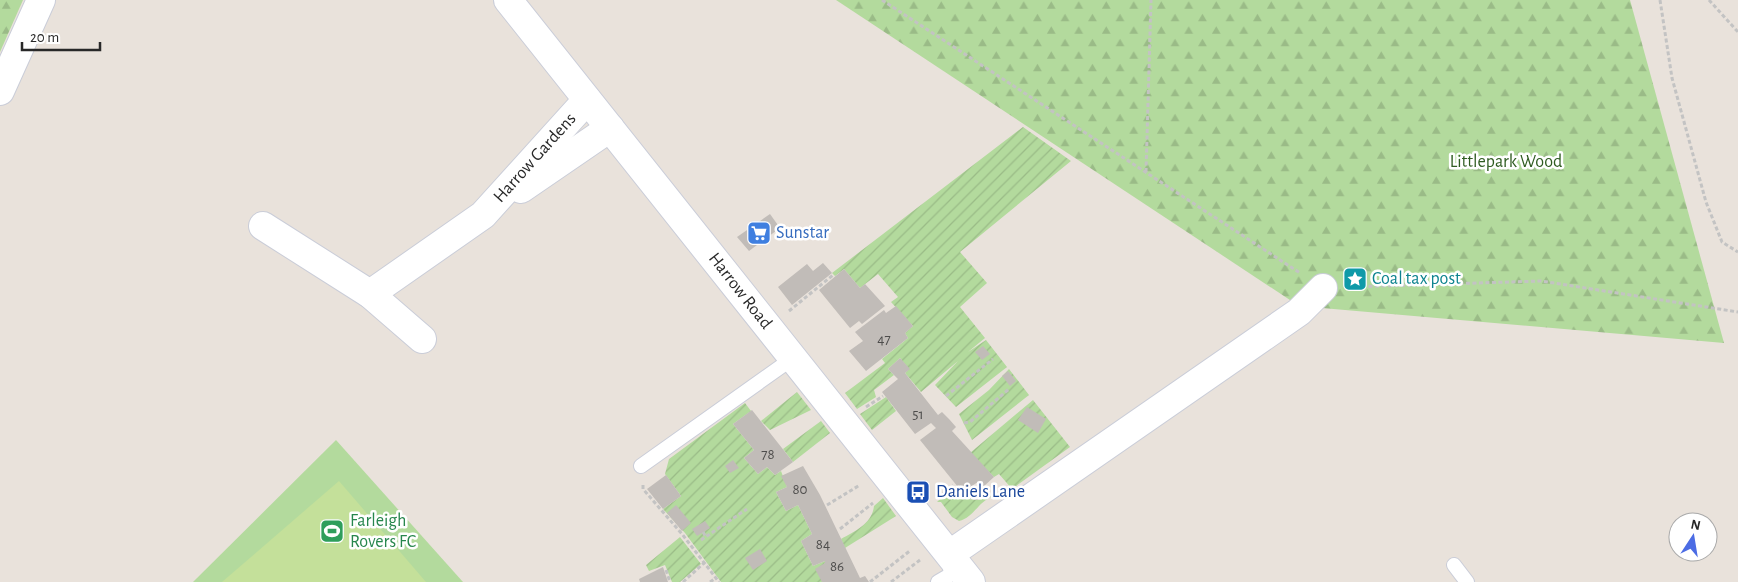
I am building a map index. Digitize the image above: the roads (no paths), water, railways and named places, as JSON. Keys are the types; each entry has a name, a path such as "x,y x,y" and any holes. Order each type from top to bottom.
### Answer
{"street":[{"path":"0,91 41,0"},
{"name":"Harrow Road","path":"508,0 971,582"},
{"name":"Harrow Gardens","path":"482,215 588,100"},
{"name":"Harrow Gardens","path":"370,294 610,128"},
{"path":"263,226 370,294 422,339"},
{"path":"950,554 1299,312 1323,288"}],"lane":[{"path":"641,466 794,358"},
{"path":"938,582 950,575 950,554"},
{"path":"1454,565 1467,582"}],"place":[{"name":"Sunstar","path":"759,233"},
{"name":"Coal tax post","path":"1355,279"},
{"name":"Daniels Lane","path":"918,492"},
{"name":"Farleigh Rovers FC","path":"332,531"}],"park label":[{"name":"Littlepark Wood","path":"1506,162"}]}
